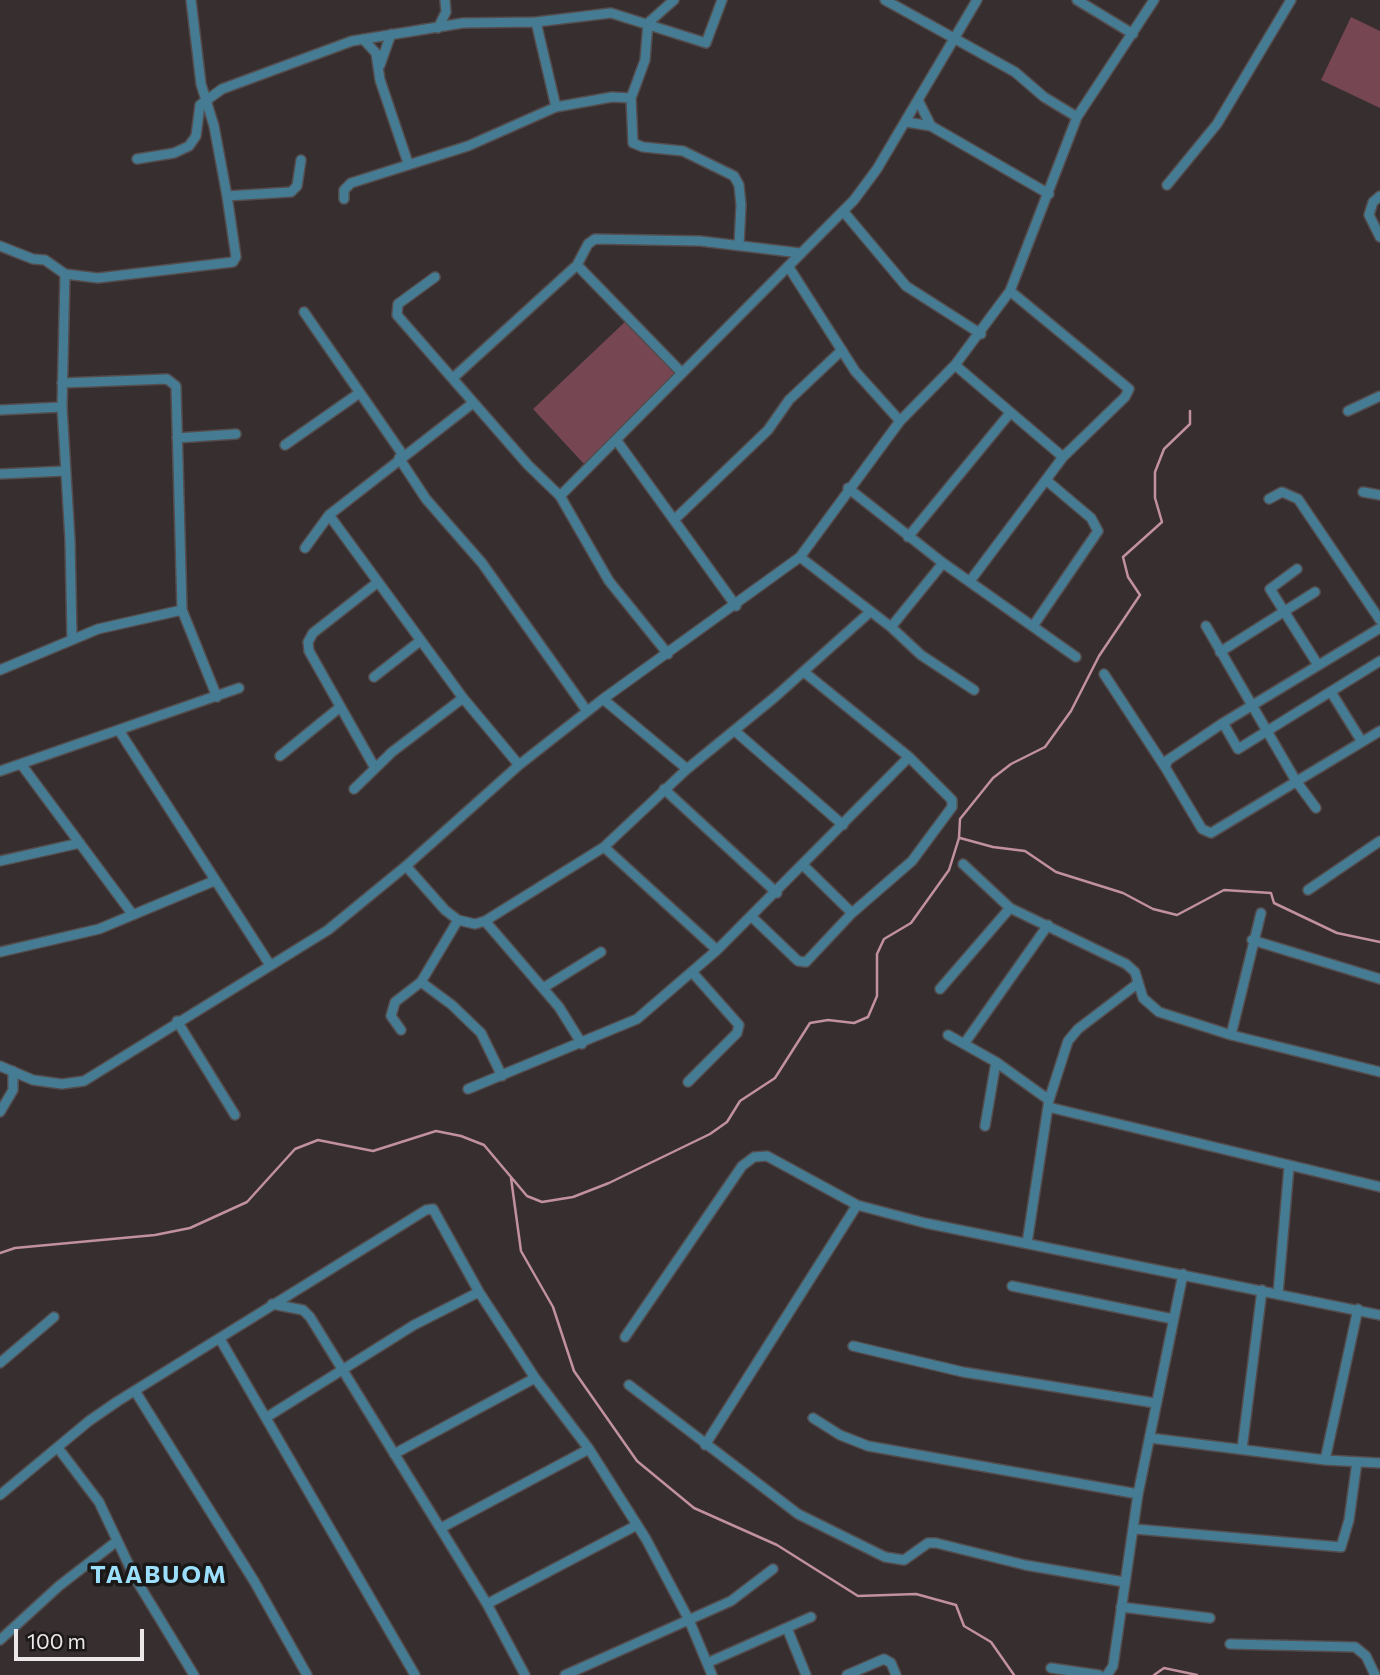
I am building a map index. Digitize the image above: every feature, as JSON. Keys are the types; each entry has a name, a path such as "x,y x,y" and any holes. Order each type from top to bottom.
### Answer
{"street":[{"path":"0,246 33,259 45,260 65,274 98,278 227,265 236,257 227,196 206,100 191,0"},
{"path":"674,0 649,23 645,60 631,98 632,138 636,146 683,151 734,176 739,185 741,205 739,245"},
{"path":"137,159 174,153 189,146 196,136 200,105 240,80 335,46 463,23 536,22 611,13 706,43 722,0"},
{"path":"885,0 1015,72 1044,97 1077,117"},
{"path":"560,496 843,211 868,182 977,0"},
{"path":"1077,0 1133,34"},
{"path":"0,1066 33,1080 62,1084 84,1081 177,1021 340,923 519,765 603,699 736,606 800,557 848,488 900,421 955,365 981,334 1010,291 1077,117 1154,0"},
{"path":"1167,185 1217,124 1291,0"},
{"path":"438,28 446,4 463,23"},
{"path":"536,22 556,107"},
{"path":"380,67 391,34"},
{"path":"363,39 376,53 380,80 408,163"},
{"path":"345,199 344,190 351,183 468,146 556,107 612,97 631,98"},
{"path":"918,100 931,126"},
{"path":"906,122 931,126 1049,194"},
{"path":"227,196 291,192 297,187 301,160"},
{"path":"1380,197 1373,202 1369,215 1380,237"},
{"path":"843,211 906,286 981,334"},
{"path":"453,377 577,265 588,244 596,239 701,241 800,253"},
{"path":"577,265 681,372"},
{"path":"788,266 855,371 900,421"},
{"path":"65,274 62,407 72,639"},
{"path":"435,277 398,304 396,312 528,465 560,496 609,581 668,653"},
{"path":"970,581 1063,457 1125,397 1129,389 1010,291"},
{"path":"304,312 426,499 482,563 587,711"},
{"path":"674,520 768,430 789,400 842,350"},
{"path":"955,365 1063,457"},
{"path":"62,383 171,380 176,387 182,610 216,697"},
{"path":"285,445 358,394"},
{"path":"1348,411 1380,396"},
{"path":"305,548 328,515 473,403"},
{"path":"0,410 62,407"},
{"path":"908,537 1010,413"},
{"path":"177,438 236,434"},
{"path":"617,441 736,606"},
{"path":"0,474 65,471"},
{"path":"1033,626 1098,531 1091,518 1046,480"},
{"path":"848,488 943,563 1076,657"},
{"path":"1269,499 1282,492 1298,499 1380,620"},
{"path":"1363,492 1380,495"},
{"path":"328,515 463,698 519,765"},
{"path":"800,557 891,627 921,655 974,690"},
{"path":"891,627 943,563"},
{"path":"1297,569 1270,587 1318,665"},
{"path":"375,768 339,708 309,651 308,642 313,633 378,582"},
{"path":"1220,652 1315,592"},
{"path":"0,670 72,639 127,621 182,610"},
{"path":"407,866 432,896 458,920 475,924 485,921 604,847 687,768 735,732 870,612"},
{"path":"1206,626 1254,704 1296,781 1316,808"},
{"path":"1165,767 1168,760 1223,723 1380,628"},
{"path":"374,677 420,641"},
{"path":"1223,723 1238,749 1380,661"},
{"path":"751,917 802,964 852,913 912,861 952,807 952,800 909,757 804,672"},
{"path":"1104,674 1206,833 1211,833 1380,731"},
{"path":"0,771 120,732 239,688"},
{"path":"1331,692 1362,742"},
{"path":"354,789 375,768 463,698"},
{"path":"603,699 687,768"},
{"path":"280,755 339,708"},
{"path":"120,732 270,965"},
{"path":"735,732 843,825"},
{"path":"468,1089 637,1019 718,950 909,757"},
{"path":"21,764 133,915"},
{"path":"664,789 777,893"},
{"path":"1308,890 1380,842"},
{"path":"0,861 80,843"},
{"path":"604,847 718,950"},
{"path":"963,864 1010,908 1126,964 1135,972 1143,998 1159,1012 1231,1035 1380,1072"},
{"path":"803,865 852,913"},
{"path":"0,952 99,929 214,881"},
{"path":"940,989 1010,908"},
{"path":"1231,1035 1252,940 1261,913"},
{"path":"401,1030 391,1016 395,1002 421,982 458,920"},
{"path":"485,921 543,988 582,1044"},
{"path":"964,1044 1048,925"},
{"path":"1252,940 1380,979"},
{"path":"543,988 601,951"},
{"path":"688,1082 702,1072 737,1032 739,1025 692,972"},
{"path":"421,982 452,1005 481,1034 502,1076"},
{"path":"1027,1243 1048,1103 1068,1041 1078,1029 1137,984"},
{"path":"177,1021 235,1115"},
{"path":"948,1035 996,1062 1048,1103 1289,1167 1380,1187"},
{"path":"985,1126 996,1062"},
{"path":"0,1112 13,1090 13,1071"},
{"path":"625,1337 742,1166 754,1157 767,1156 857,1205 1027,1243 1380,1315"},
{"path":"1278,1294 1289,1167"},
{"path":"705,1445 857,1205"},
{"path":"2,1489 58,1448 89,1421 135,1391 272,1304 426,1210 433,1209 480,1292 535,1378 589,1449 637,1525 690,1620 712,1675"},
{"path":"1107,1675 1113,1666 1138,1494 1183,1274"},
{"path":"1012,1286 1173,1319"},
{"path":"1242,1449 1262,1290"},
{"path":"267,1417 414,1325 480,1292"},
{"path":"272,1304 303,1310 310,1317 487,1604 525,1675"},
{"path":"1325,1460 1358,1309"},
{"path":"0,1363 54,1317"},
{"path":"220,1339 415,1675"},
{"path":"853,1346 963,1372 1155,1403"},
{"path":"394,1454 535,1378"},
{"path":"629,1385 798,1514 886,1557 904,1559 928,1543 936,1543 1025,1565 1124,1582"},
{"path":"135,1391 254,1581 307,1675"},
{"path":"813,1418 840,1435 890,1451 1138,1494"},
{"path":"1150,1438 1325,1460 1380,1463"},
{"path":"58,1448 99,1502 135,1578 194,1675"},
{"path":"441,1528 589,1449"},
{"path":"1135,1529 1341,1547 1349,1520 1357,1462"},
{"path":"487,1604 637,1525"},
{"path":"0,1640 59,1586 117,1541"},
{"path":"565,1675 731,1601 773,1569"},
{"path":"1121,1607 1210,1618"},
{"path":"707,1663 811,1617"},
{"path":"787,1628 806,1675"},
{"path":"1230,1644 1355,1647 1366,1656 1376,1675"},
{"path":"847,1675 884,1659 891,1663 896,1675"},
{"path":"1051,1668 1099,1675"}],"shaded area":[{"path":"1351,17 1380,31 1380,108 1321,80"},
{"path":"627,320 680,376 585,465 533,409"}],"waterway":[{"path":"0,1253 15,1248 155,1235 190,1228 247,1202 295,1149 318,1140 373,1151 436,1131 461,1136 484,1145 527,1196 542,1202 573,1197 609,1183 710,1134 727,1122 740,1101 775,1078 810,1023 828,1020 854,1023 868,1017 877,996 877,954 884,939 911,923 949,870 959,838 960,819 993,778 1011,764 1045,747 1071,711 1099,656 1140,595 1128,577 1123,557 1162,522 1155,498 1155,472 1164,449 1190,424 1190,411"},
{"path":"960,838 993,847 1025,851 1056,872 1123,893 1153,909 1177,915 1224,890 1271,893 1274,903 1337,933 1380,942"},
{"path":"511,1178 521,1251 553,1307 574,1371 637,1461 694,1508 777,1545 858,1596 916,1594 956,1605 964,1626 991,1642 1014,1675"},
{"path":"1154,1675 1164,1668 1197,1675"}],"district":[{"name":"TAABUOM","path":"159,1575"}]}
